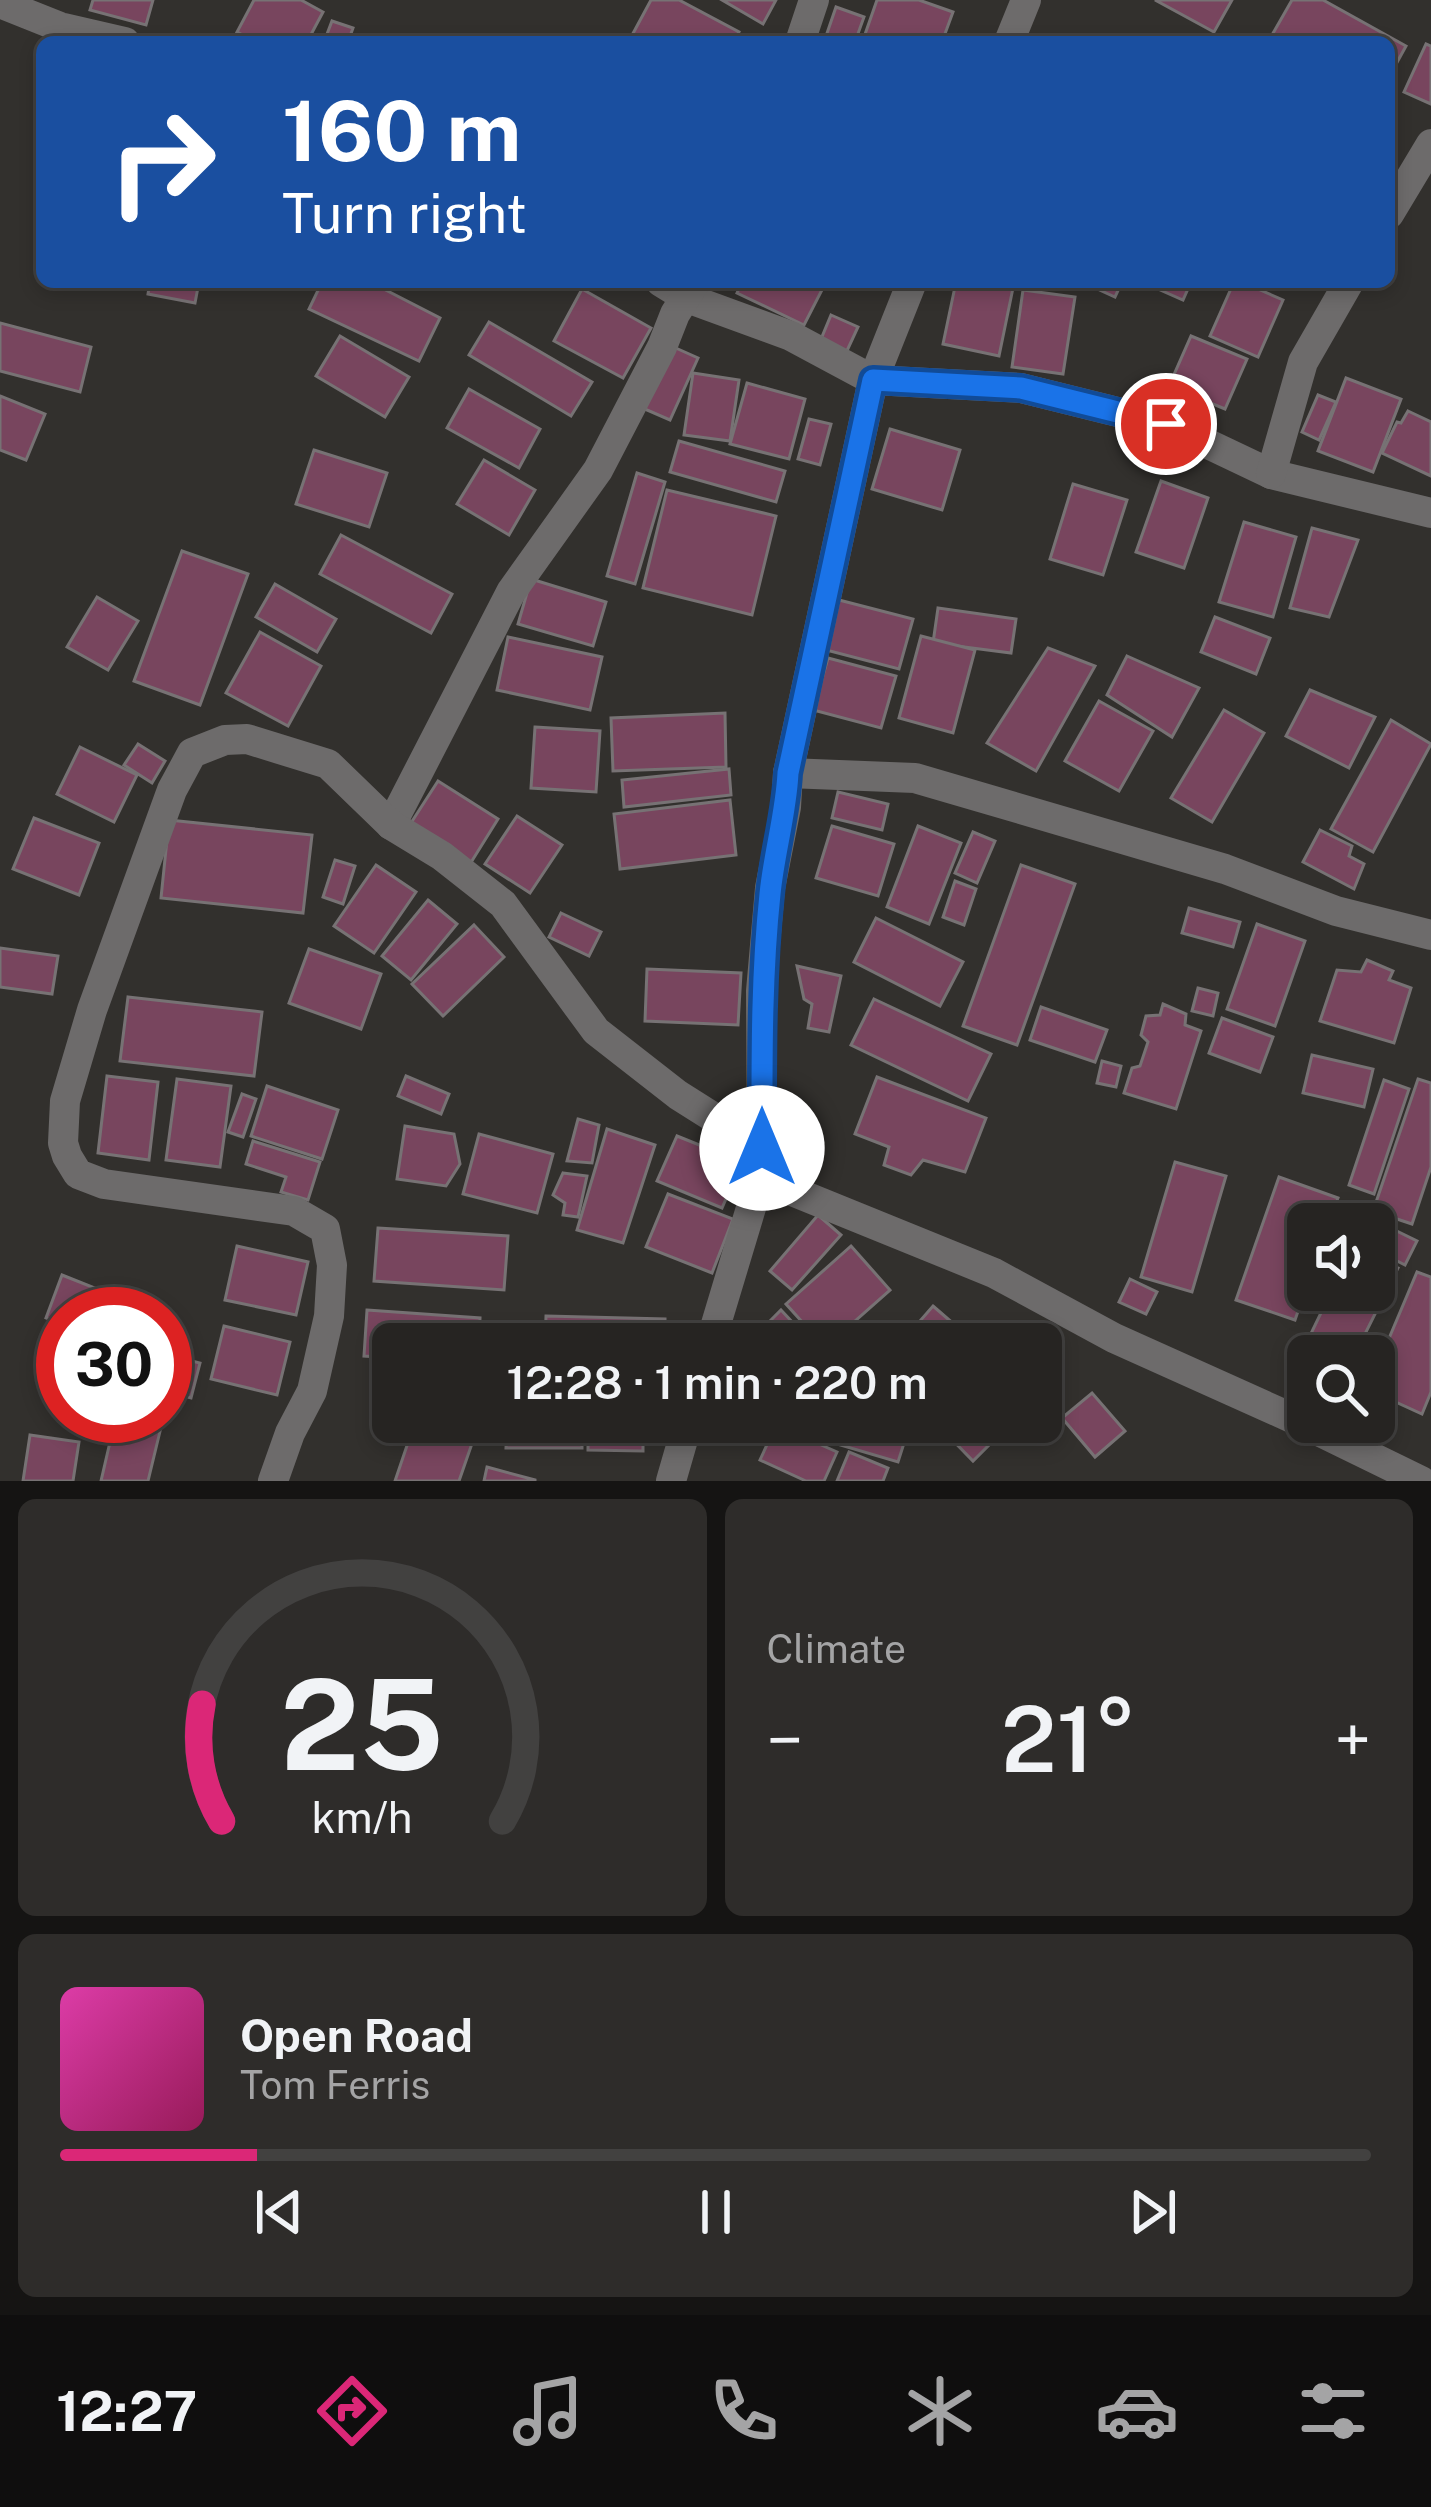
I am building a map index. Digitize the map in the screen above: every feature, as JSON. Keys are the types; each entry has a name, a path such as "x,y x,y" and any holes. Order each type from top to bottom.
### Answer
{"street":[{"path":"802,36 814,0"},
{"path":"1011,36 1026,0"},
{"path":"0,3 62,14 112,36"},
{"path":"1395,204 1431,144"},
{"path":"391,825 511,592 598,470 662,347 681,288"},
{"path":"683,288 791,336 873,380 1042,393 1166,424 1271,474 1431,513"},
{"path":"716,1323 761,1163 761,991 770,888 788,773 873,380 910,288"},
{"path":"1271,474 1303,362 1346,288"},
{"path":"272,1481 312,1391 329,1316 332,1265 325,1229 294,1211 104,1184 78,1174 63,1143 65,1101 92,1010 172,790 192,754 225,740 248,740 328,764 391,825 442,856 503,904 596,1031 761,1163 994,1273 1114,1338 1421,1481"},
{"path":"788,773 915,778 1225,869 1336,911 1431,935"},
{"path":"670,1481 682,1443"}],"building":[{"path":"93,0 153,0 146,25 90,10"},
{"path":"254,0 301,0 323,12 310,36 237,32"},
{"path":"651,0 679,0 739,32 737,36 632,36"},
{"path":"722,0 776,0 763,24"},
{"path":"877,0 919,0 953,12 944,36 864,36"},
{"path":"1155,0 1232,0 1214,32"},
{"path":"1292,0 1323,0 1388,36 1274,36"},
{"path":"836,7 864,17 857,36 826,36"},
{"path":"332,21 353,28 350,36 326,36"},
{"path":"1395,40 1406,46 1395,66"},
{"path":"1426,44 1431,46 1431,104 1404,92"},
{"path":"149,288 198,288 195,303 148,294"},
{"path":"319,288 382,288 440,318 419,361 309,309"},
{"path":"739,288 823,288 804,325 737,293"},
{"path":"955,288 1013,288 999,356 943,344"},
{"path":"1095,288 1119,288 1115,297"},
{"path":"1156,288 1188,288 1183,300"},
{"path":"1231,288 1256,288 1283,300 1258,357 1210,336"},
{"path":"582,289 651,328 623,378 554,341"},
{"path":"1023,290 1075,297 1063,374 1012,367"},
{"path":"831,315 858,327 845,355 819,344"},
{"path":"489,322 592,382 571,416 469,355"},
{"path":"0,323 91,347 80,392 0,371"},
{"path":"340,336 409,377 385,417 316,376"},
{"path":"1191,336 1247,359 1225,409 1169,386"},
{"path":"669,345 698,358 670,420 640,407"},
{"path":"693,373 739,380 730,441 684,435"},
{"path":"1346,378 1401,399 1373,472 1318,451"},
{"path":"747,383 805,399 789,459 730,444"},
{"path":"469,389 540,429 519,468 447,428"},
{"path":"1318,395 1336,402 1319,440 1302,432"},
{"path":"0,396 45,414 26,460 0,450"},
{"path":"1408,411 1431,422 1431,476 1382,453"},
{"path":"809,419 831,424 820,465 798,459"},
{"path":"890,429 960,450 942,510 872,489"},
{"path":"679,441 785,471 776,502 670,472"},
{"path":"314,450 387,473 369,527 296,504"},
{"path":"484,460 535,490 509,535 457,504"},
{"path":"637,473 665,482 635,584 607,576"},
{"path":"1161,481 1208,498 1184,568 1136,552"},
{"path":"1073,484 1127,500 1103,575 1050,559"},
{"path":"667,490 776,516 752,615 643,588"},
{"path":"1244,522 1296,537 1273,617 1219,602"},
{"path":"1312,528 1358,540 1329,617 1290,608"},
{"path":"341,535 452,594 431,633 320,574"},
{"path":"182,551 248,574 200,705 134,681"},
{"path":"531,579 606,602 593,646 518,624"},
{"path":"275,584 336,619 317,652 256,617"},
{"path":"97,597 138,621 108,670 67,647"},
{"path":"839,600 913,619 899,669 826,650"},
{"path":"938,608 1016,619 1011,653 933,643"},
{"path":"1215,617 1270,638 1256,674 1201,652"},
{"path":"260,632 321,666 288,726 226,693"},
{"path":"921,636 975,650 953,733 899,718"},
{"path":"508,637 602,657 590,710 497,690"},
{"path":"1048,648 1095,666 1036,771 987,743"},
{"path":"1127,656 1199,688 1172,737 1107,695"},
{"path":"828,658 896,676 881,728 813,710"},
{"path":"1310,690 1375,717 1349,768 1286,736"},
{"path":"1099,701 1153,731 1119,791 1065,761"},
{"path":"1224,710 1264,733 1212,822 1171,798"},
{"path":"725,713 726,767 613,771 611,718"},
{"path":"1391,720 1431,744 1373,852 1331,829"},
{"path":"535,727 600,731 596,792 531,788"},
{"path":"138,744 165,761 152,783 124,765"},
{"path":"80,747 137,775 114,822 57,794"},
{"path":"729,769 731,795 624,807 622,780"},
{"path":"438,781 498,819 470,864 409,826"},
{"path":"838,792 888,804 882,830 832,818"},
{"path":"730,800 736,855 620,869 614,814"},
{"path":"517,816 562,845 530,893 485,864"},
{"path":"34,818 99,843 79,895 13,869"},
{"path":"169,820 312,835 303,913 161,898"},
{"path":"832,826 894,844 878,896 816,878"},
{"path":"918,826 961,843 929,924 887,907"},
{"path":"1320,830 1352,846 1349,856 1364,864 1354,889 1303,862"},
{"path":"973,832 995,841 977,883 955,873"},
{"path":"335,860 355,866 343,904 323,897"},
{"path":"376,865 416,892 374,953 334,926"},
{"path":"1021,865 1075,884 1017,1045 963,1026"},
{"path":"955,881 976,889 964,925 943,917"},
{"path":"428,900 457,924 411,980 382,956"},
{"path":"1189,908 1240,922 1233,947 1182,933"},
{"path":"561,913 601,932 589,956 549,937"},
{"path":"876,918 963,962 940,1006 854,962"},
{"path":"1257,924 1305,941 1275,1026 1227,1009"},
{"path":"474,925 504,957 443,1016 412,984"},
{"path":"0,948 58,956 52,994 0,987"},
{"path":"309,949 381,974 361,1029 289,1003"},
{"path":"1367,960 1393,971 1389,980 1411,988 1394,1043 1320,1021 1337,970 1361,972"},
{"path":"797,966 841,976 829,1032 808,1028 812,1004 804,999"},
{"path":"647,969 741,973 738,1025 645,1021"},
{"path":"1198,988 1218,993 1213,1016 1192,1011"},
{"path":"128,997 262,1012 254,1076 120,1061"},
{"path":"874,999 991,1054 968,1101 851,1045"},
{"path":"1163,1004 1186,1014 1185,1025 1201,1031 1176,1109 1124,1093 1148,1042 1141,1035 1146,1016 1160,1015"},
{"path":"1041,1007 1107,1030 1095,1062 1030,1040"},
{"path":"1222,1018 1273,1037 1260,1072 1209,1053"},
{"path":"1312,1055 1373,1069 1364,1107 1303,1093"},
{"path":"1102,1061 1121,1066 1116,1087 1097,1083"},
{"path":"107,1076 158,1082 149,1160 98,1153"},
{"path":"406,1076 449,1094 441,1114 398,1096"},
{"path":"877,1077 986,1118 965,1172 923,1160 911,1175 884,1165 889,1147 855,1134"},
{"path":"177,1079 231,1086 220,1167 166,1160"},
{"path":"1418,1079 1431,1083 1431,1167 1412,1224 1395,1218 1395,1203 1376,1203"},
{"path":"1384,1080 1409,1089 1374,1194 1349,1185"},
{"path":"267,1086 338,1110 322,1159 251,1136"},
{"path":"242,1094 256,1099 243,1137 228,1132"},
{"path":"578,1119 599,1125 592,1163 567,1161"},
{"path":"405,1126 454,1134 460,1164 446,1186 397,1179"},
{"path":"607,1129 655,1145 623,1243 577,1230"},
{"path":"479,1134 553,1154 537,1213 463,1194"},
{"path":"677,1136 742,1162 722,1208 657,1181"},
{"path":"253,1141 320,1162 308,1200 281,1192 286,1177 246,1164"},
{"path":"1175,1162 1226,1176 1192,1292 1141,1277"},
{"path":"563,1173 587,1176 578,1217 563,1215 565,1203 553,1195"},
{"path":"1279,1177 1338,1198 1336,1203 1287,1203 1287,1311 1298,1311 1295,1320 1236,1300"},
{"path":"668,1194 733,1219 712,1273 646,1247"},
{"path":"818,1215 841,1235 792,1290 770,1271"},
{"path":"378,1228 508,1236 504,1290 374,1281"},
{"path":"1395,1230 1417,1241 1405,1265 1395,1260"},
{"path":"237,1246 308,1262 296,1315 225,1300"},
{"path":"851,1246 890,1290 853,1323 803,1323 786,1304"},
{"path":"1417,1272 1431,1277 1431,1392 1422,1414 1395,1402 1395,1335 1390,1335"},
{"path":"62,1275 92,1287 58,1287"},
{"path":"1130,1279 1157,1292 1146,1314 1119,1302"},
{"path":"933,1306 953,1323 918,1323"},
{"path":"367,1310 480,1318 480,1323 372,1323 372,1357 364,1356"},
{"path":"781,1310 793,1323 770,1323"},
{"path":"1322,1311 1376,1311 1364,1335 1310,1335"},
{"path":"546,1316 665,1319 665,1323 546,1323"},
{"path":"224,1326 290,1342 277,1395 211,1379"},
{"path":"192,1361 200,1363 192,1394"},
{"path":"1092,1393 1125,1431 1095,1457 1062,1418"},
{"path":"30,1435 36,1436 36,1443 79,1443 73,1481 23,1481"},
{"path":"110,1443 157,1443 148,1481 101,1481"},
{"path":"408,1443 472,1443 459,1481 395,1481"},
{"path":"506,1443 582,1443 582,1448 506,1448"},
{"path":"588,1443 643,1443 643,1451 588,1450"},
{"path":"768,1443 817,1443 837,1452 824,1481 806,1481 760,1460"},
{"path":"837,1443 904,1443 898,1462"},
{"path":"955,1443 991,1443 973,1461"},
{"path":"849,1452 888,1468 883,1481 837,1481"},
{"path":"487,1467 535,1480 535,1481 484,1481"}],"route":[{"path":"762,1148 761,991 770,888 821,609 873,380 1021,388 1166,424"}]}
